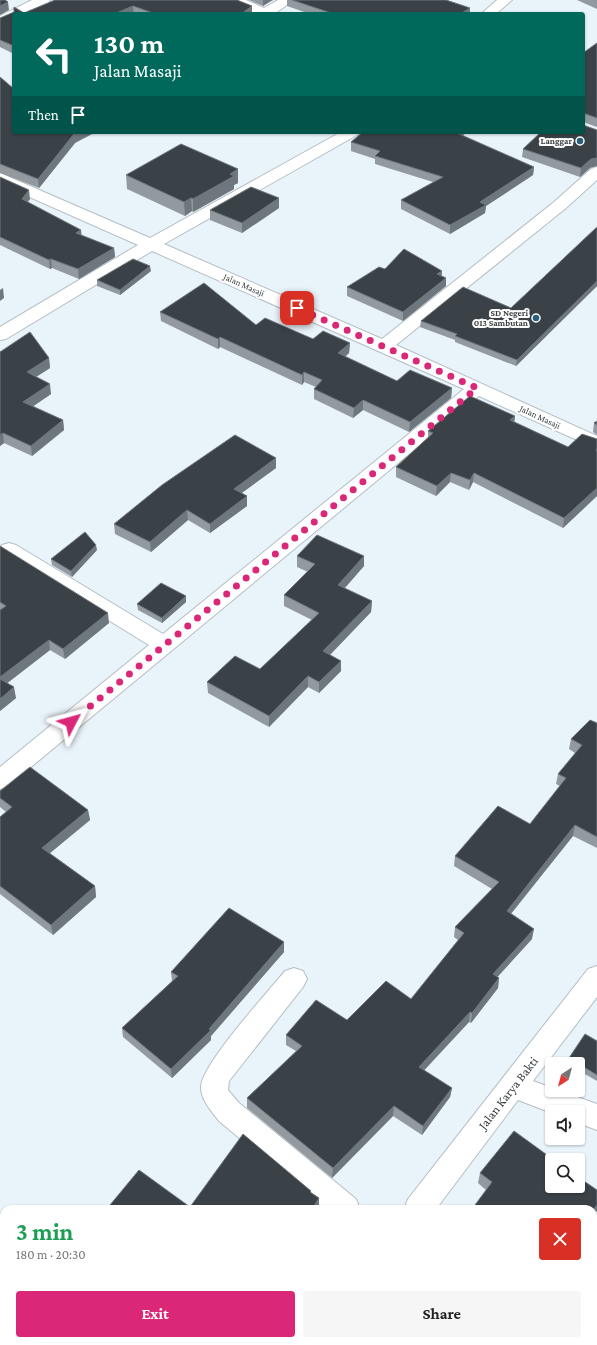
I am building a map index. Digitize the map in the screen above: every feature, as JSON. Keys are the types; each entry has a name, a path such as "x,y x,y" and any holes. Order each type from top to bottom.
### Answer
{"street":[{"path":"16,12 43,0"},
{"path":"235,0 261,12"},
{"path":"268,12 287,0"},
{"path":"491,12 506,0"},
{"path":"1,19 12,14"},
{"path":"0,335 152,244 348,134"},
{"path":"384,346 560,205 597,172"},
{"name":"Jalan Masaji","path":"0,178 384,346 597,443"},
{"path":"0,780 477,388"},
{"path":"9,550 165,645"},
{"name":"Jalan Karya Bakti","path":"421,1205 597,977"},
{"path":"294,979 214,1080 215,1096 229,1112 341,1205"},
{"path":"513,1086 597,1117"}],"building":[{"path":"0,0 5,0 8,2 0,6"},
{"path":"55,0 237,0 252,6 244,12 150,12 133,6 119,12 26,12"},
{"path":"292,0 446,0 470,8 463,12 328,12"},
{"path":"14,7 22,12 14,12"},
{"path":"12,13 12,45 0,40 0,18"},
{"path":"597,43 597,118 585,114 585,52"},
{"path":"0,77 12,87 12,134 74,134 38,179 0,164"},
{"path":"585,126 597,130 597,158 591,159 581,168 523,149 539,134 585,134"},
{"path":"361,134 459,134 534,167 480,202 486,205 450,225 401,200 443,177 375,156 380,151 351,142"},
{"path":"181,144 238,169 230,174 234,176 193,199 191,198 184,202 126,175"},
{"path":"0,177 29,190 22,199 81,230 76,233 114,248 78,269 51,259 49,260 0,237"},
{"path":"251,187 279,198 242,223 210,210"},
{"name":"SD Negeri 013 Sambutan","path":"597,227 597,281 517,360 455,336 457,334 421,321 463,287 511,308"},
{"path":"404,249 442,271 437,274 446,278 403,312 347,287 379,267 385,269"},
{"path":"133,259 150,266 120,290 97,280"},
{"path":"204,283 256,325 265,318 313,339 323,331 350,343 338,353 397,381 410,370 452,388 410,422 363,400 354,408 314,389 322,380 304,372 302,375 220,337 218,339 160,312"},
{"path":"30,332 49,358 27,372 50,384 23,402 63,420 31,446 3,433 0,435 0,352"},
{"path":"470,396 515,416 510,420 568,447 582,434 597,439 597,488 564,518 474,473 470,480 451,473 437,486 396,467 433,433 428,431"},
{"path":"235,435 276,458 234,489 247,496 210,524 187,510 150,542 114,524 162,485"},
{"path":"85,532 96,545 71,571 51,559"},
{"path":"317,535 364,556 338,585 372,601 323,651 341,661 319,682 308,676 269,716 207,682 235,656 260,669 319,613 284,595 315,564 297,556"},
{"path":"0,546 108,613 63,649 49,640 0,677 0,610 6,606 0,602"},
{"path":"161,583 186,596 162,618 137,604"},
{"path":"0,679 14,687 0,699"},
{"path":"590,720 597,723 597,837 575,825 507,911 534,929 493,974 499,978 472,1013 470,1012 419,1067 452,1088 423,1126 394,1106 333,1168 247,1098 302,1046 286,1035 316,1000 347,1020 386,981 411,999 464,933 455,927 499,882 455,856 498,806 530,824 566,778 558,774 582,745 571,739"},
{"path":"30,767 88,810 42,848 95,886 51,925 0,886 0,817 12,807 0,798 0,791"},
{"path":"229,908 284,942 209,1029 211,1030 171,1069 122,1028 178,976 171,972"},
{"path":"585,1034 597,1041 597,1075 585,1068 585,1057 570,1057"},
{"path":"514,1131 545,1153 545,1193 585,1193 585,1182 597,1190 597,1205 475,1205 492,1182 480,1173"},
{"path":"243,1134 311,1191 310,1192 319,1198 315,1205 191,1205"},
{"path":"139,1170 187,1205 110,1205"}],"place":[{"name":"Langgar","path":"580,141"},
{"name":"SD Negeri 013 Sambutan","path":"536,318"}],"route":[{"path":"71,722 477,388 297,308"}]}
